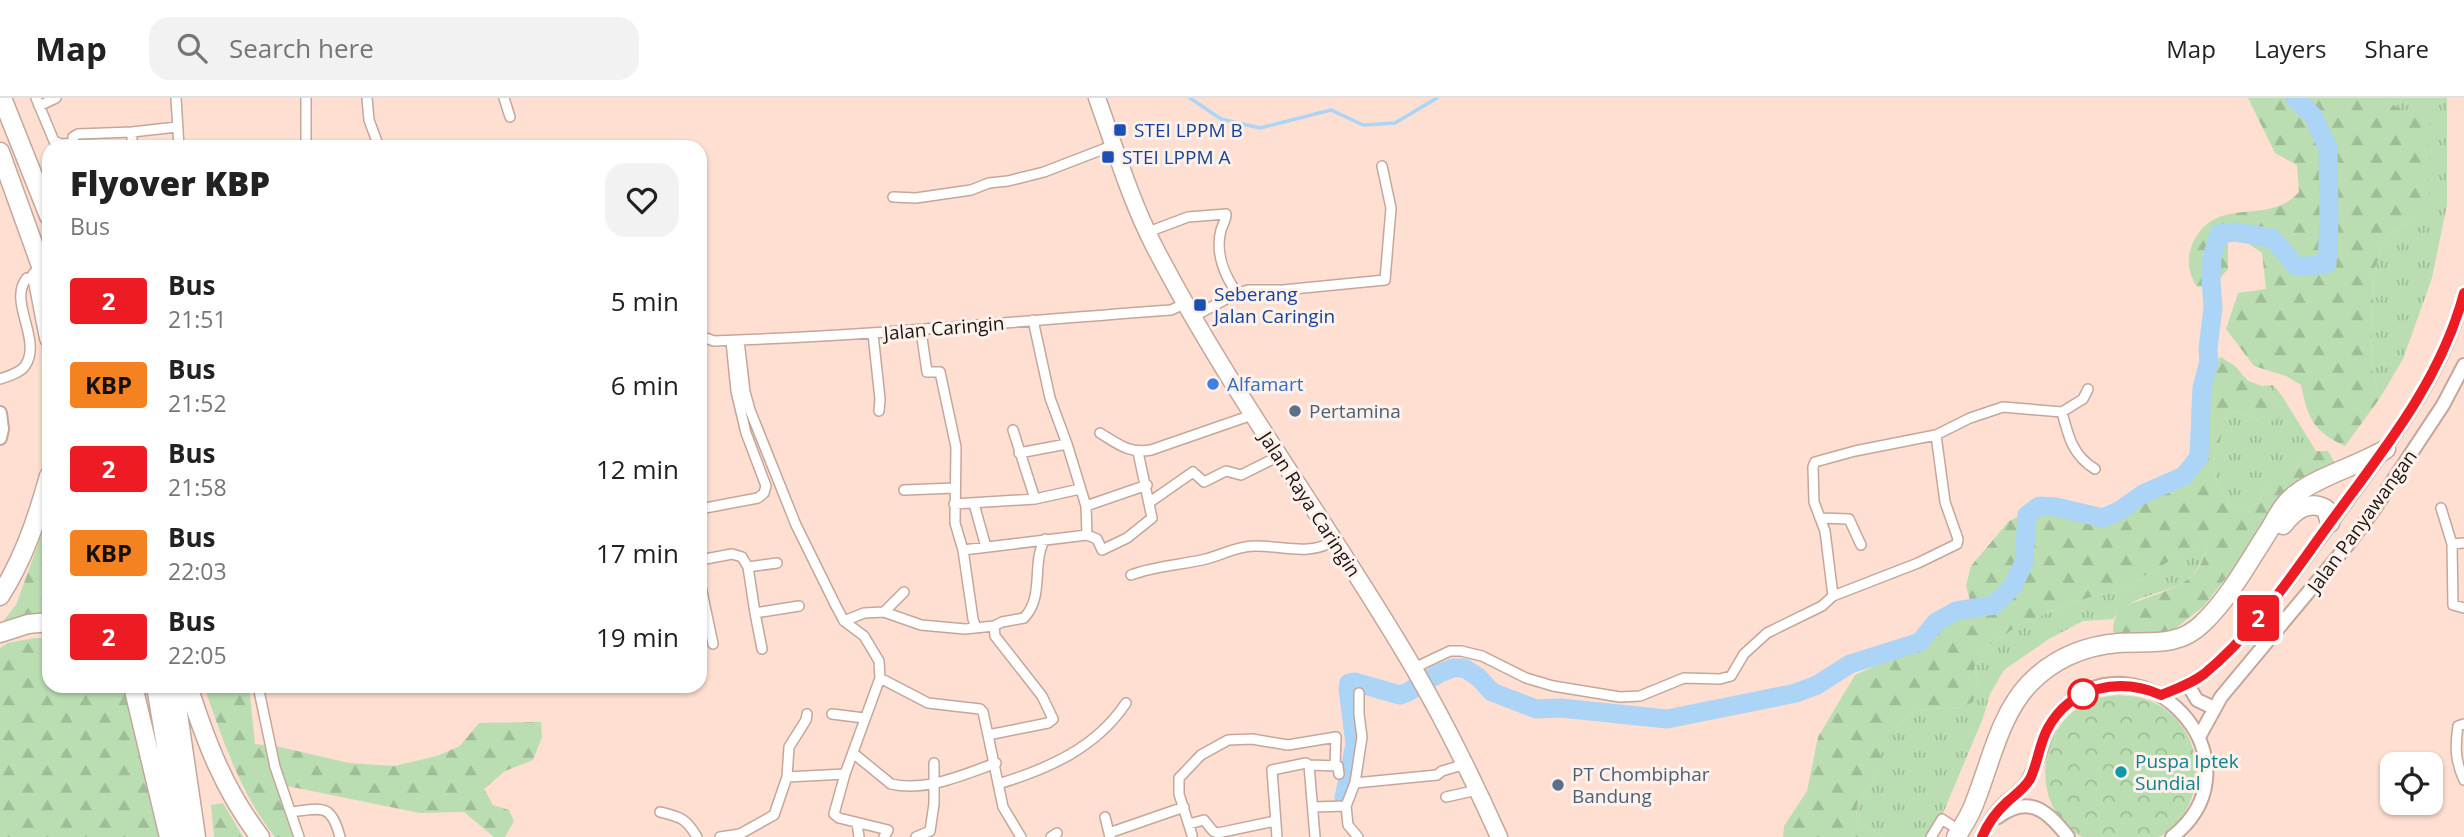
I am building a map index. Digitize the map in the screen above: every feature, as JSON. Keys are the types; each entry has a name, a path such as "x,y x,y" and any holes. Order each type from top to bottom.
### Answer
{"highway":[{"path":"2,98 42,198"},
{"name":"Jalan Raya Caringin","path":"1097,98 1148,232 1190,310 1252,415 1415,671 1466,764 1499,837"},
{"path":"0,152 42,268"},
{"path":"25,218 42,303"},
{"path":"1962,835 2009,712 2018,696 2044,670 2059,660 2094,646 2169,642 2193,631 2203,624 2219,604 2296,493 2386,449"},
{"path":"0,596 13,576 35,527 42,502"},
{"path":"1962,835 1993,787 2003,752 2020,711 2038,687 2066,667 2093,656 2111,652 2159,651 2191,643 2220,621 2285,522 2296,510 2303,506 2320,506 2328,512 2330,523"},
{"path":"0,633 42,623"},
{"path":"135,693 169,837"},
{"path":"157,693 181,837"},
{"path":"175,693 196,837"},
{"path":"190,693 206,742 225,785 260,837"}],"main road":[{"name":"Jalan Panyawangan","path":"2161,695 2188,685 2216,663 2242,637 2288,581 2386,449 2438,364 2456,322 2464,293"},
{"name":"Jalan Panyawangan","path":"2199,737 2214,708 2350,542 2443,405 2464,365"},
{"path":"0,413 0,438"},
{"path":"1983,837 1997,811 2027,783 2051,722 2065,706 2081,695 2114,685 2138,687 2161,695 2184,713 2199,737 2206,763 2203,792 2191,817 2172,837"},
{"path":"2188,685 2197,700 2214,708"},
{"path":"1983,837 1999,816 2027,806 2045,812 2068,837"}],"street":[{"path":"54,140 38,102 57,98"},
{"path":"176,98 178,140"},
{"path":"306,98 306,140"},
{"path":"367,98 369,120 376,140"},
{"path":"504,98 510,117"},
{"path":"75,140 75,136 81,134 177,127"},
{"path":"132,132 132,140"},
{"path":"892,197 916,198 971,190 989,183 1044,172 1114,145"},
{"path":"1190,310 1248,290 1283,290 1385,280 1391,208 1382,166"},
{"path":"1148,232 1188,216 1226,214 1219,249 1227,280 1237,293"},
{"path":"0,379 26,364 29,338 20,293 27,278"},
{"name":"Jalan Caringin","path":"707,338 735,341 873,334 1190,310"},
{"path":"1033,320 1050,398 1086,506 1087,535"},
{"path":"921,331 928,372 940,372 956,446 955,523 963,550 964,570 976,628"},
{"path":"873,334 879,411"},
{"path":"735,341 750,411 796,525 844,621 864,636 879,661 880,678 845,774 834,814 839,818 888,831 884,837"},
{"path":"707,508 758,498 764,493 765,479 747,433 736,391 735,341"},
{"path":"1833,596 1825,531 1814,502 1815,462 1936,435 1970,418 2003,407 2063,412 2083,399 2088,389"},
{"path":"2063,412 2070,443 2085,463 2095,469"},
{"path":"1100,433 1128,450 1138,452 1151,450 1252,415"},
{"path":"1013,430 1035,499"},
{"path":"1415,671 1450,651 1461,650 1482,656 1525,678 1553,686 1620,697 1640,696 1684,678 1720,679 1731,676 1744,654 1767,633 1822,606 1833,596 1930,558 1957,544 1945,502 1936,435"},
{"path":"1019,453 1067,444"},
{"path":"963,550 1087,535 1097,539 1102,550 1114,546 1152,519 1138,452"},
{"path":"1150,502 1193,472 1204,482 1226,471 1241,475 1279,456"},
{"path":"765,479 776,476"},
{"path":"1086,506 1147,485"},
{"path":"904,490 955,488"},
{"path":"954,504 1035,499 1080,489"},
{"path":"974,504 986,547"},
{"path":"2441,508 2452,544 2453,605 2464,608"},
{"path":"1820,518 1849,519 1861,545"},
{"path":"844,621 864,613 884,612 921,625 976,628 1020,620 1029,613 1034,603 1040,553 1045,539"},
{"path":"1131,575 1162,566 1209,558 1253,545 1318,548 1334,540"},
{"path":"2452,544 2464,543"},
{"path":"707,559 732,554 742,557 748,567 762,649"},
{"path":"748,567 777,563"},
{"path":"884,612 904,592"},
{"path":"755,613 799,607"},
{"path":"707,615 713,644"},
{"path":"988,734 1048,723 1054,719 1042,696 995,636 994,626"},
{"path":"880,678 928,703 980,709 996,763 1006,816 1021,837"},
{"path":"1358,837 1348,825 1346,807 1354,783 1362,737 1359,692"},
{"path":"259,693 275,767 299,837"},
{"path":"998,784 1035,773 1067,758 1115,719 1126,703"},
{"path":"720,837 740,834 774,815 787,777 789,747 807,714"},
{"path":"832,714 864,718"},
{"path":"2464,724 2458,726 2455,748 2464,780"},
{"path":"1190,836 1178,781 1201,755 1228,740 1252,739 1288,745 1336,737 1337,770 1306,763 1272,770 1277,837"},
{"path":"853,753 891,785 933,785 996,763"},
{"path":"916,837 930,831 934,804 934,763"},
{"path":"1354,783 1437,775 1466,764"},
{"path":"1309,765 1315,837"},
{"path":"787,777 845,774"},
{"path":"1446,797 1477,790"},
{"path":"1105,817 1109,835 1184,807"},
{"path":"1313,807 1346,807"},
{"path":"292,812 320,808 327,810 336,822 340,837"},
{"path":"660,812 688,823 696,837"},
{"path":"1931,837 1942,819 1962,835"},
{"path":"1189,824 1204,820 1218,833 1275,821"},
{"path":"857,823 859,837"}],"green space":[{"path":"2248,98 2382,98 2406,113 2429,121 2429,196 2410,220 2387,237 2374,270 2371,366 2380,398 2345,446 2326,435 2314,423 2306,407 2301,385 2286,376 2254,366 2226,329 2238,293 2266,289 2262,253 2240,238 2228,241 2228,269 2212,287 2197,287 2190,272 2189,256 2192,245 2202,229 2214,219 2228,214 2272,208 2299,192 2297,165 2275,153"},
{"path":"2382,98 2447,98 2447,205 2432,278 2403,359 2380,398 2371,366 2374,270 2387,237 2410,220 2429,121 2406,114"},
{"path":"2221,357 2235,366 2248,381 2262,386 2278,403 2279,419 2264,423 2245,414 2231,412 2223,421 2214,469 2218,484 2235,510 2259,503 2266,486 2278,471 2291,471 2316,451 2328,451 2336,465 2319,485 2270,522 2203,607 2154,641 2131,641 2113,632 2116,615 2125,606 2168,590 2188,579 2201,564 2207,539 2117,592 2063,606 2019,625 1987,647 1974,667 1978,684 1973,702 1961,707 1917,710 1900,723 1883,749 1875,780 1857,803 1856,821 1884,837 1783,837 1784,826 1807,791 1818,737 1855,675 1925,643 1939,627 1956,617 1980,611 1970,600 1966,586 1971,566 2009,521 2019,516 2029,505 2050,501 2093,512 2109,510 2137,493 2178,475 2191,459 2192,397 2201,372"},
{"path":"2273,385 2316,451 2266,486 2259,503 2235,510 2218,484 2214,469 2223,421 2231,412 2245,414 2264,423 2278,403 2262,386"},
{"path":"42,533 42,616 0,625 16,605"},
{"path":"2208,538 2202,560 2193,574 2181,583 2139,599 2125,607 2113,619 2083,621 2049,639 2004,670 1990,694 1983,718 1933,837 1884,837 1856,821 1857,803 1875,780 1882,749 1900,723 1917,710 1961,707 1978,684 1974,667 1987,647 2019,625 2063,606 2117,592"},
{"path":"42,638 42,693 125,693 165,837 0,837 0,648 8,643"},
{"path":"206,693 250,693 255,744 349,763 394,766 437,756 460,746 479,723 541,722 542,737 533,760 505,771 484,789 493,805 509,810 514,821 505,837 494,837 464,812 420,813 277,784 298,837 275,837 242,784"},
{"path":"2118,695 2142,698 2161,707 2175,718 2192,746 2196,779 2192,796 2180,819 2158,837 2083,837 2068,827 2051,803 2045,772 2051,743 2058,730 2078,708 2095,699"},
{"path":"223,803 243,837 214,837 211,805"}],"waterway":[{"path":"1190,98 1221,119 1260,128 1331,110 1363,125 1395,123 1437,98"},
{"path":"1344,798 1355,744 1349,683 1354,682 1400,695 1438,674 1453,668 1464,668 1478,677 1492,692 1536,709 1561,708 1667,719 1796,693 1817,685 1850,664 1920,642 1936,622 1956,611 1994,605 2013,586 2024,562 2027,515 2039,506 2056,507 2103,518 2119,511 2143,494 2184,476 2199,457 2202,388 2209,361 2213,307 2212,258 2219,234 2235,232 2272,238 2297,267 2327,264 2328,148 2313,116 2295,98"}],"bus line":[{"name":"2","path":"1982,837 1997,811 2029,780 2047,729 2065,706 2092,690 2114,685 2138,687 2161,695 2188,685 2216,663 2242,637 2288,581 2386,449 2420,397 2456,322 2464,293"}],"place":[{"name":"STEI LPPM B","path":"1120,130"},
{"name":"STEI LPPM A","path":"1108,157"},
{"name":"Seberang Jalan Caringin","path":"1200,305"},
{"name":"Alfamart","path":"1213,384"},
{"name":"Pertamina","path":"1295,411"},
{"name":"Puspa Iptek Sundial","path":"2121,772"},
{"name":"PT Chombiphar Bandung","path":"1558,785"}]}
